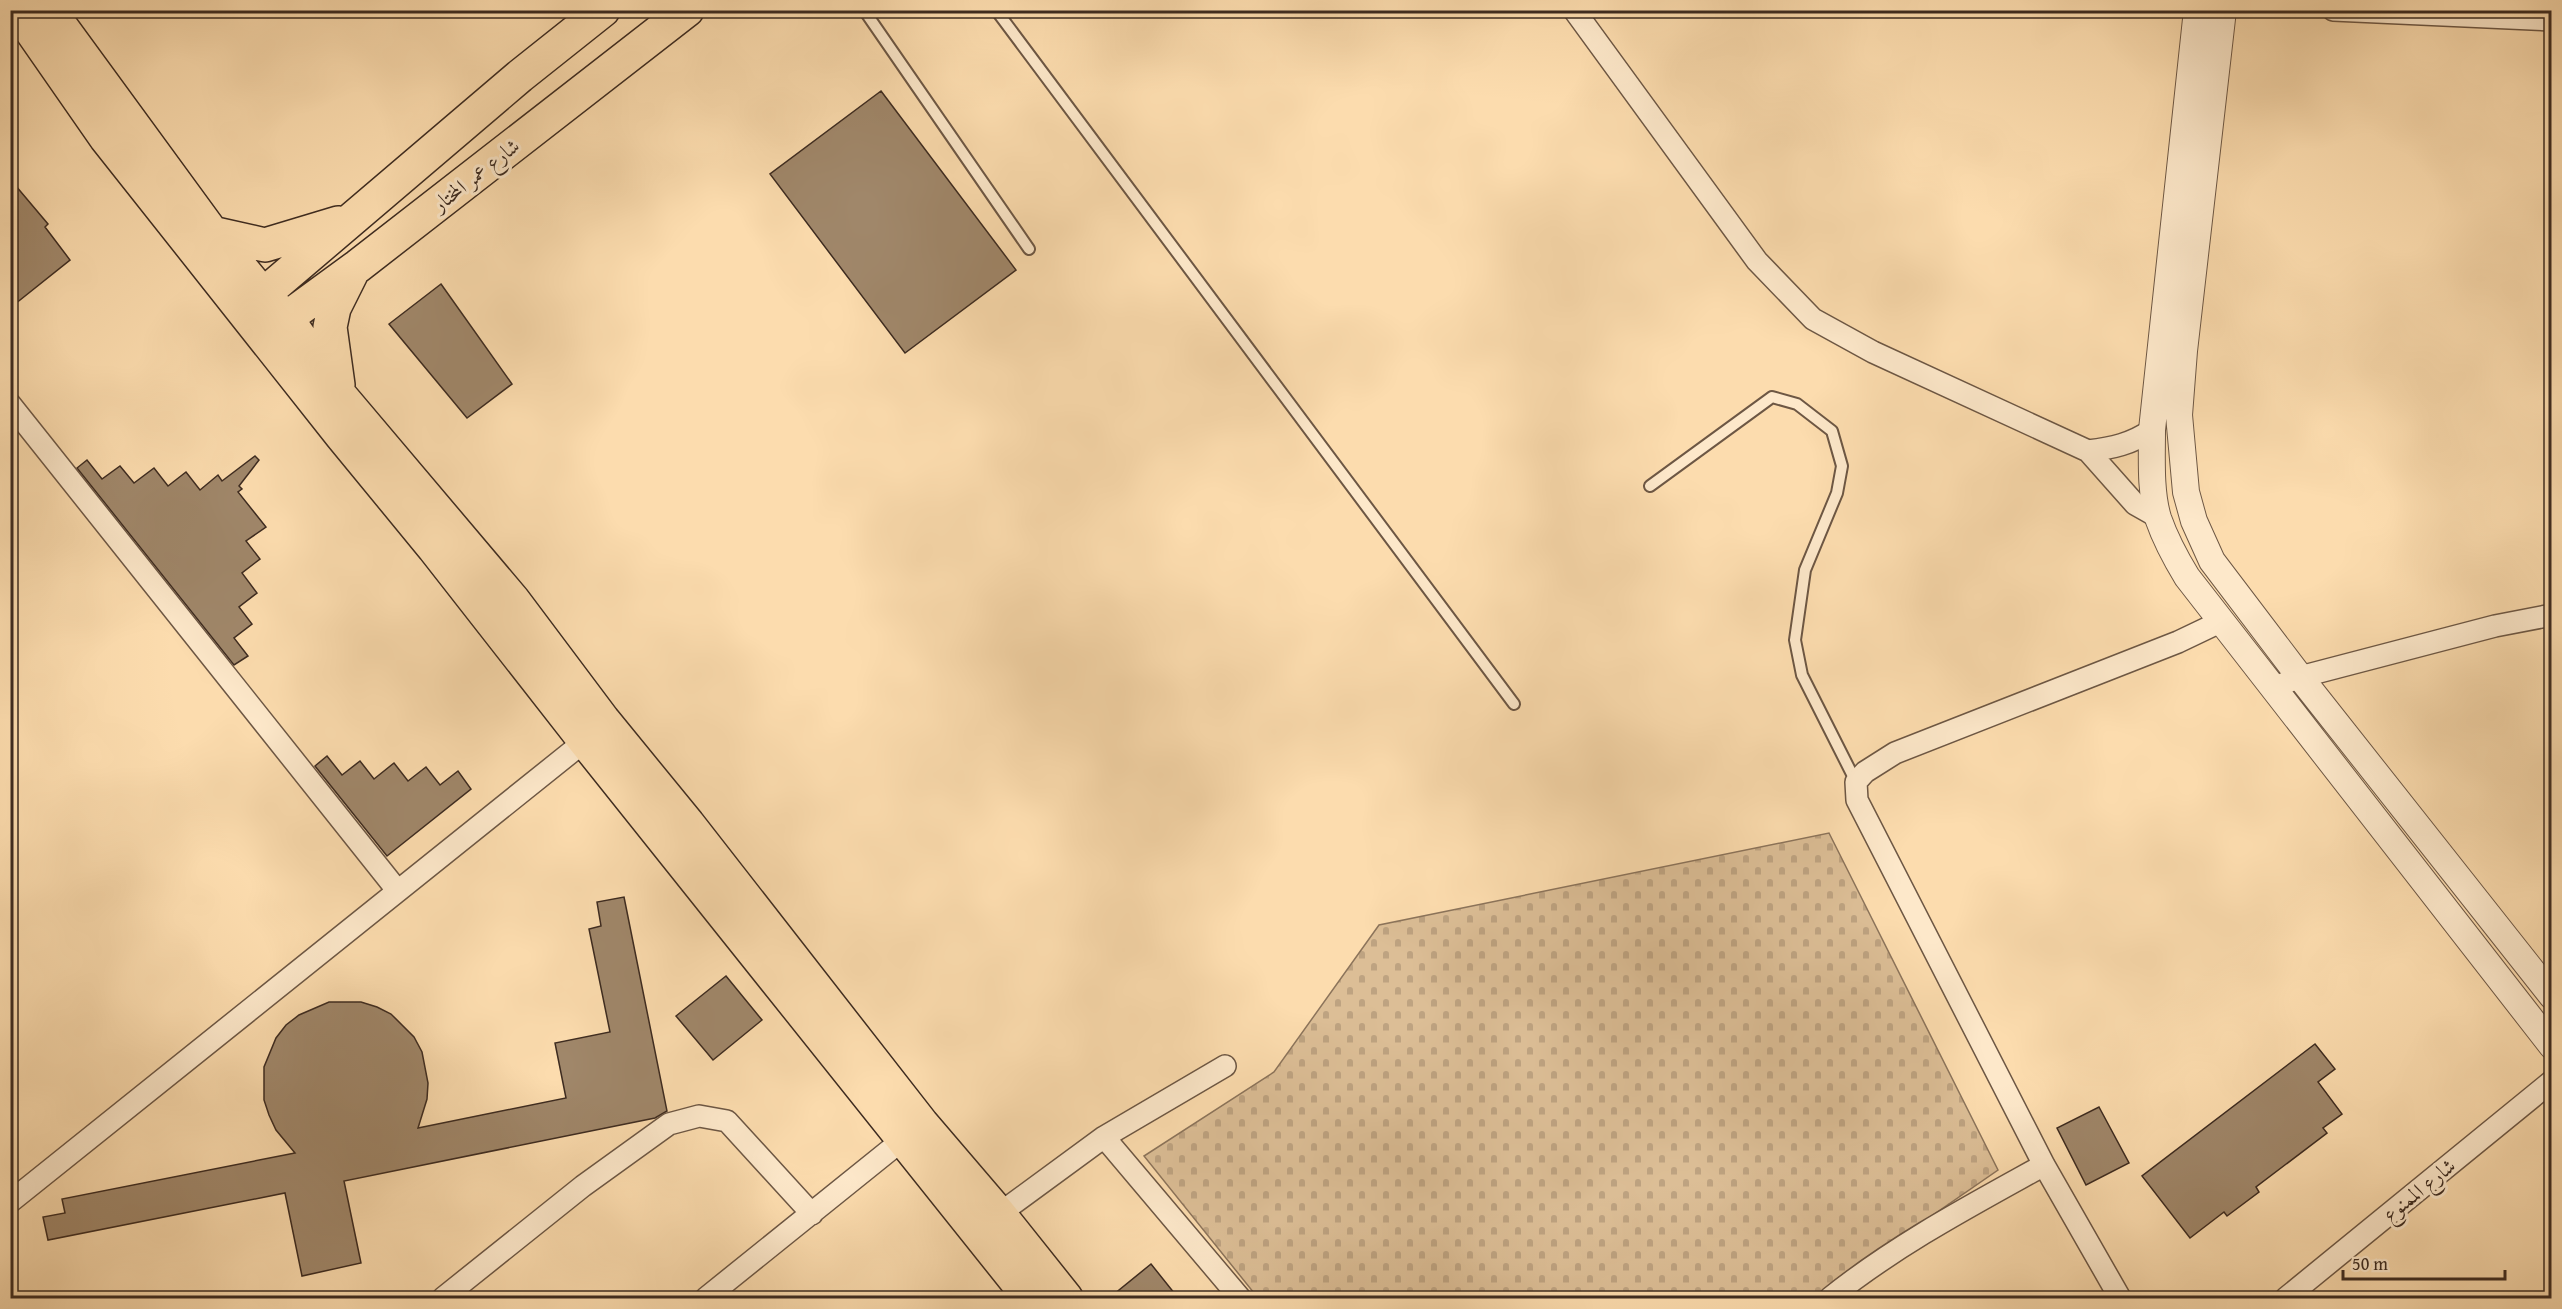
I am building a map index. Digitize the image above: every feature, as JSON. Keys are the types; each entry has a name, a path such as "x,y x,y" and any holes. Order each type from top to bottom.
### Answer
{"main road":[{"path":"17,10 106,138 275,328 338,393 513,600 594,731"},
{"path":"49,10 212,234 252,301"},
{"path":"252,301 520,76 603,10"},
{"name":"شارع عمر المختار","path":"275,328 687,10"},
{"path":"212,234 265,245 289,240 354,217"},
{"path":"338,393 330,327 334,308 353,270"},
{"path":"275,328 342,436 434,548 594,731 912,1132 1030,1299"},
{"path":"912,1132 999,1214 1066,1299"}],"street":[{"path":"1574,10 1757,261 1813,319 1873,352 2088,451 2135,504 2158,517"},
{"path":"2197,10 2152,430 2152,471 2158,517 2177,561 2187,577 2552,1046"},
{"path":"2223,10 2184,351 2180,415 2186,492 2194,521 2212,561 2300,677 2552,996"},
{"path":"2333,10 2552,20"},
{"path":"10,404 397,890"},
{"path":"2088,451 2116,448 2137,440 2152,430"},
{"path":"2273,688 2300,677 2495,626 2552,615"},
{"path":"2120,1299 2044,1165 1857,800 1856,782 1865,772 1895,753 2178,642 2222,621"},
{"path":"10,1202 594,731"},
{"path":"999,1214 1104,1137 1225,1066"},
{"name":"شارع الممنوع","path":"2286,1299 2552,1081"},
{"path":"443,1299 583,1186 669,1124 699,1116 728,1121 812,1214"},
{"path":"706,1299 912,1132"},
{"path":"1104,1137 1240,1299"},
{"path":"1830,1299 1862,1272 1949,1218 2044,1165"}],"lane":[{"path":"864,10 1029,249"},
{"path":"996,10 1514,704"},
{"path":"1650,486 1772,397 1797,404 1832,431 1842,466 1837,494 1805,570 1795,640 1802,675 1856,782"}],"green space":[{"path":"1829,833 1998,1170 1813,1298 1258,1298 1144,1156 1274,1072 1379,925"}],"building":[{"path":"881,91 1016,270 905,353 770,174"},
{"path":"10,179 48,224 45,227 70,260 10,308"},
{"path":"441,284 512,384 467,418 389,324"},
{"path":"255,456 259,460 239,486 242,489 238,492 266,527 246,541 260,559 242,573 257,593 239,607 252,624 234,638 248,656 234,665 77,468 87,460 102,479 120,466 134,483 154,468 168,486 186,472 200,490 218,475 222,481"},
{"path":"327,756 342,775 360,761 374,779 394,763 408,781 426,767 440,785 458,771 471,789 387,856 315,766"},
{"path":"624,897 667,1111 655,1118 344,1181 361,1263 302,1276 285,1193 48,1240 43,1217 65,1213 62,1199 295,1153 276,1130 269,1115 264,1100 264,1067 276,1038 286,1025 299,1015 329,1002 361,1002 377,1007 391,1014 414,1037 422,1052 428,1083 427,1099 418,1128 566,1098 555,1043 610,1032 589,929 601,926 597,902"},
{"path":"726,976 762,1020 713,1060 676,1016"},
{"path":"2315,1044 2335,1069 2318,1082 2342,1114 2323,1128 2327,1133 2256,1187 2259,1192 2227,1216 2224,1212 2190,1238 2142,1176"},
{"path":"2099,1107 2129,1163 2086,1185 2057,1128"},
{"path":"1151,1264 1179,1299 1108,1299"}]}
